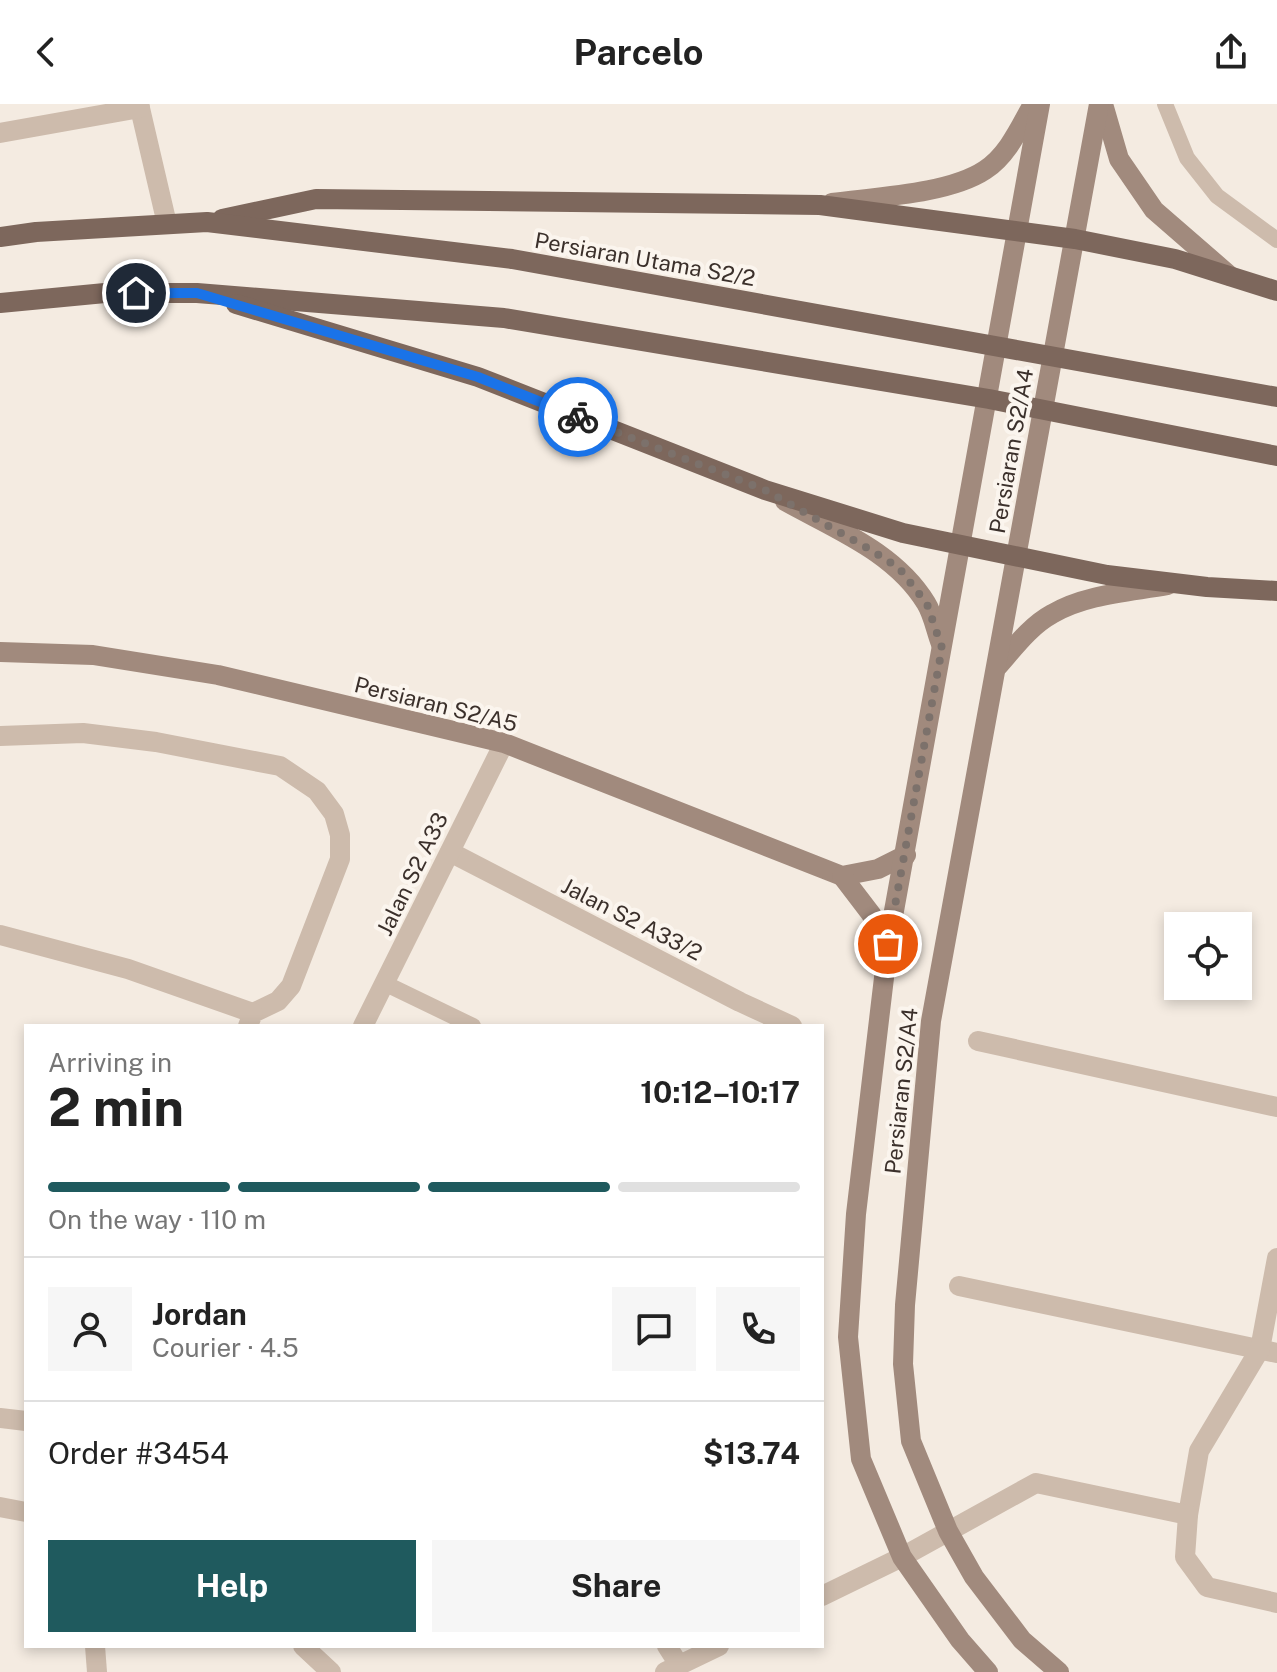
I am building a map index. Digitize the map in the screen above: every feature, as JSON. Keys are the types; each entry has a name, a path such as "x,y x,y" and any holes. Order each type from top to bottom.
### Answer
{"main road":[{"path":"820,205 948,186 986,169 1011,143 1033,104"},
{"name":"Persiaran S2/A4","path":"988,1672 960,1640 902,1557 861,1459 848,1337 856,1214 888,944 1040,104"},
{"path":"1101,104 1119,159 1154,210 1230,277"},
{"name":"Persiaran S2/A4","path":"1059,1672 1022,1640 974,1577 948,1531 911,1441 903,1364 905,1305 931,1021 1101,104"},
{"path":"207,222 316,199 820,205 1075,239 1175,259 1277,291"},
{"name":"Persiaran Utama S2/2","path":"0,237 207,222 512,259 1277,397"},
{"path":"0,303 105,293 197,293 504,318 989,399 1277,456"},
{"path":"197,293 478,377 765,490 903,533 1107,575 1277,591"},
{"path":"765,490 899,568 927,604 942,648"},
{"path":"996,668 1028,633 1051,614 1085,600 1176,583"},
{"name":"Persiaran S2/A5","path":"0,652 93,655 218,675 504,743 842,876"},
{"path":"888,944 871,914 842,876 878,869 906,855"}],"street":[{"path":"0,133 139,106 167,224"},
{"path":"0,736 83,733 156,742 280,766 317,791 334,814 340,835 340,859 291,986 278,1001 250,1019 128,969 0,935"},
{"name":"Jalan S2 A33","path":"364,1024 504,743"},
{"name":"Jalan S2 A33/2","path":"450,852 788,1024"},
{"path":"978,1041 1277,1107"},
{"path":"1277,1258 1268,1351 1199,1451 1188,1515 1185,1557 1207,1587 1277,1603"},
{"path":"959,1286 1268,1351"},
{"path":"0,1418 24,1421"},
{"path":"824,1595 902,1557 1036,1483 1188,1515"},
{"path":"0,1507 24,1512"},
{"path":"95,1648 97,1672"},
{"path":"305,1648 331,1672"},
{"path":"667,1648 672,1669 715,1648"}],"lane":[{"path":"1165,104 1187,158 1217,196 1277,240"},
{"path":"384,983 469,1024"}],"way so far":[{"path":"578,417 765,490 899,568 927,604 942,648 888,944"}],"route":[{"path":"136,293 197,293 478,377 578,417"}]}
